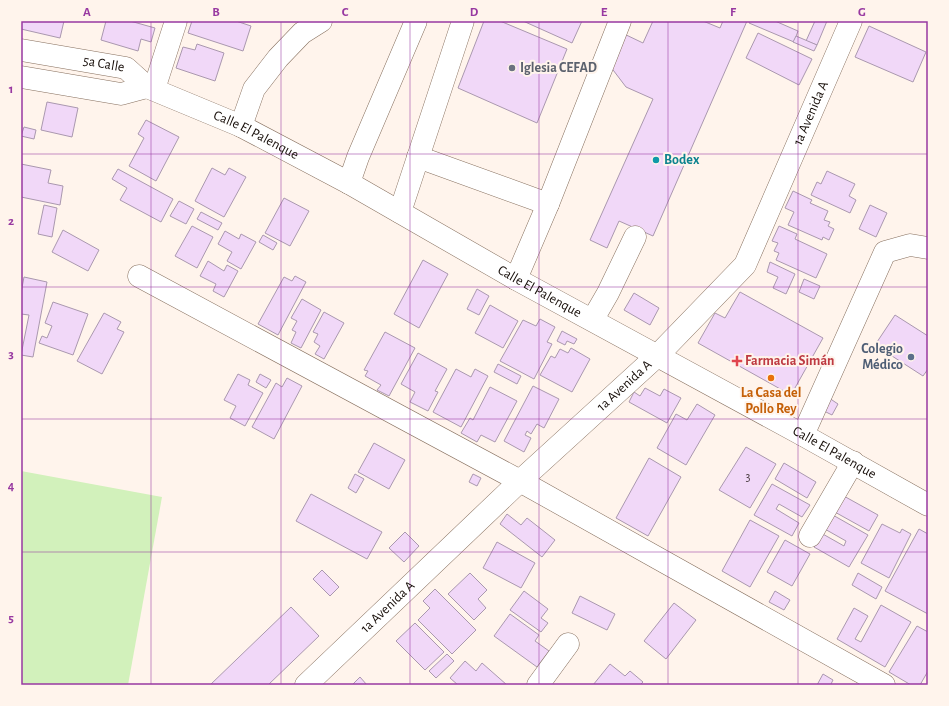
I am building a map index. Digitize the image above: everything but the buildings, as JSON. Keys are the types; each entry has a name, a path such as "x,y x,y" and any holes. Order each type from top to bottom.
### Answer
{"street":[{"path":"150,88 176,21"},
{"path":"241,126 254,89 278,58 302,33 321,21"},
{"path":"349,183 358,157 416,21"},
{"path":"400,212 463,21"},
{"path":"516,279 548,204 620,21"},
{"name":"1a Avenida A","path":"306,685 520,481 657,356 745,265 852,21"},
{"name":"5a Calle","path":"21,50 126,68 150,88"},
{"name":"5a Calle","path":"21,77 122,94 150,88"},
{"name":"Calle El Palenque","path":"150,88 241,126 349,183 516,279 804,435 928,505"},
{"path":"418,158 548,204"},
{"path":"592,319 608,293 636,237"},
{"path":"804,435 885,252 910,245 928,248"},
{"path":"139,276 520,481 884,685"},
{"path":"810,536 853,462"},
{"path":"538,685 568,644"}],"green space":[{"path":"21,471 162,497 128,685 21,685"}],"place":[{"name":"Iglesia CEFAD","path":"512,68"},
{"name":"Bodex","path":"656,160"},
{"name":"Colegio Médico","path":"911,357"},
{"name":"Farmacia Simán","path":"737,361"},
{"name":"La Casa del Pollo Rey","path":"771,378"}]}
